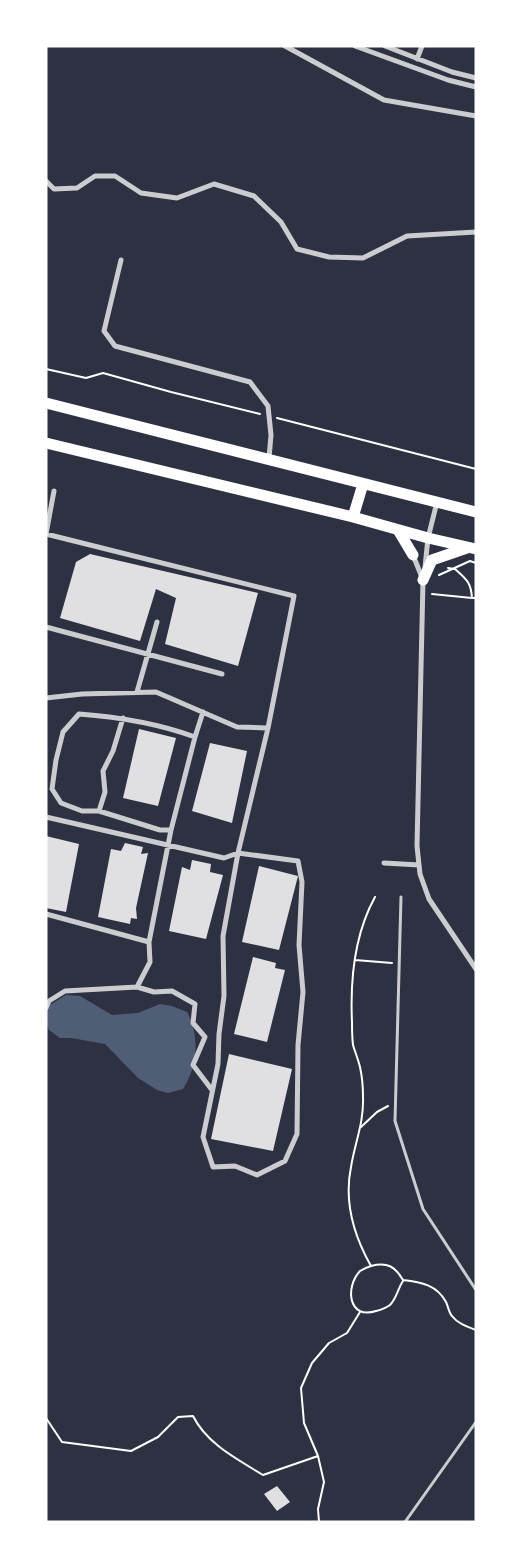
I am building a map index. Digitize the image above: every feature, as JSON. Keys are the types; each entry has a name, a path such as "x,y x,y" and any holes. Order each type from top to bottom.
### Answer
{"main road":[{"path":"46,403 476,512"},
{"path":"46,443 353,517 471,548"},
{"path":"353,517 362,484"},
{"path":"398,530 413,555"},
{"path":"423,580 432,560 471,548"}],"street":[{"path":"285,46 384,100 476,116"},
{"path":"355,46 448,80 476,88"},
{"path":"385,46 417,59 476,78"},
{"path":"417,59 422,46"},
{"path":"46,181 54,189 77,188 95,176 115,176 141,193 177,198 214,184 254,196 281,222 296,249 329,257 362,258 407,236 476,232"},
{"path":"121,260 104,331 115,346 250,382 268,406 271,435 269,458"},
{"path":"46,817 224,858 238,852 298,862 302,882 299,945 303,992 298,1045 297,1134 286,1161 257,1175 235,1166 213,1167 202,1137 218,1064 219,1034 224,996 224,936 238,852 268,728 294,596 46,534 54,491"},
{"path":"437,502 428,538 423,580 417,846 420,874 429,899 476,969"},
{"path":"413,555 423,580"},
{"path":"137,692 157,622"},
{"path":"46,627 222,674"},
{"path":"46,698 82,694 156,692 237,727 268,728"},
{"path":"137,987 150,962 149,942 172,830 203,712"},
{"path":"172,830 160,830 99,811 82,811 61,803 52,789 56,760 64,732 79,714 123,718 167,727 195,737"},
{"path":"99,811 105,792 103,771 113,751 123,718"},
{"path":"384,863 419,865"},
{"path":"46,914 149,942"},
{"path":"46,1008 50,1000 65,991 137,987 154,992 172,991 195,1004 193,1023 205,1037 193,1065 212,1090"}],"lane":[{"path":"401,897 394,1121 423,1209 476,1290"},
{"path":"406,1522 476,1422"}],"path":[{"path":"423,580 470,561 476,562"},
{"path":"432,594 474,598 472,586 466,578 455,569 448,568"},
{"path":"371,1266 360,1243 348,1200 351,1168 361,1127 363,1098 360,1068 353,1044 351,1009 355,960 364,920 375,897"},
{"path":"355,960 399,962"},
{"path":"361,1127 377,1112 395,1102"},
{"path":"382,1263 392,1266 398,1271 403,1280 396,1296 389,1305 366,1314 360,1312 352,1304 351,1290 361,1270 382,1263"},
{"path":"403,1280 431,1286 440,1293 452,1316 462,1324 476,1330"},
{"path":"318,1522 318,1509 324,1482 318,1456 304,1423 301,1388 312,1363 329,1343 347,1333 360,1312"},
{"path":"46,1418 62,1442 132,1451 158,1437 178,1417 193,1416 198,1425 224,1451 263,1475 318,1456"}],"water":[{"path":"66,995 80,996 112,1015 138,1013 160,1004 187,1012 194,1031 196,1051 192,1071 183,1089 168,1093 157,1090 138,1078 105,1044 60,1038 49,1030 46,1022 46,1013 50,1005"}],"building":[{"path":"90,554 258,593 238,666 165,644 176,598 156,589 140,641 60,618 76,562"},
{"path":"139,729 176,738 158,806 123,798"},
{"path":"210,743 247,751 232,823 192,811"},
{"path":"46,836 79,844 66,912 46,908"},
{"path":"125,843 143,847 141,854 148,853 136,908 137,919 131,918 130,924 98,917 111,849 121,851"},
{"path":"192,860 211,864 210,872 223,875 206,939 169,931 182,867 190,870"},
{"path":"259,866 298,876 279,950 242,942"},
{"path":"253,957 276,963 275,968 285,970 267,1042 234,1034"},
{"path":"229,1054 292,1069 273,1151 211,1139"},
{"path":"277,1486 290,1502 277,1511 264,1494"}]}
